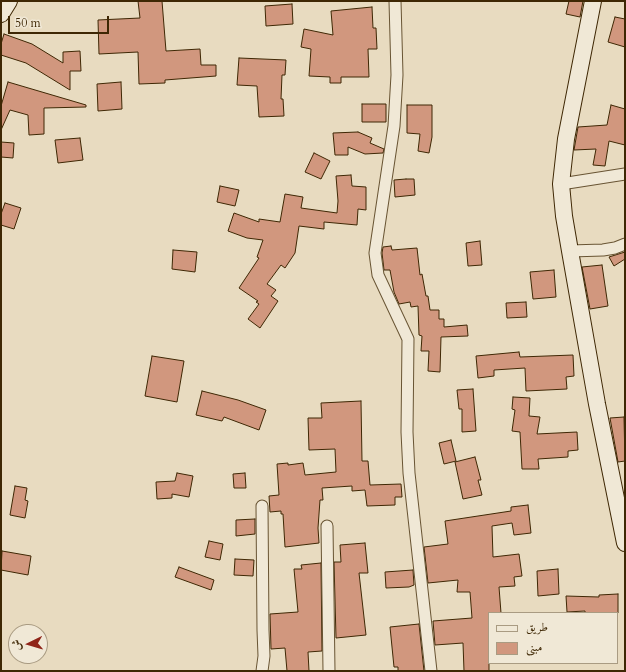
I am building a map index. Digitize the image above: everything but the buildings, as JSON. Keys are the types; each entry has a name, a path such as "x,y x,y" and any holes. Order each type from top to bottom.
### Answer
{"street":[{"path":"1,14 9,1"},
{"path":"395,1 397,75 394,126 374,253 378,275 408,339 407,432 409,473 431,671"},
{"path":"593,1 566,139 561,184 564,216 597,404 625,543"},
{"path":"561,184 625,174"},
{"path":"570,251 603,250 615,248 625,244"},
{"path":"262,506 262,630 264,656 262,671"},
{"path":"327,526 328,671"}]}
